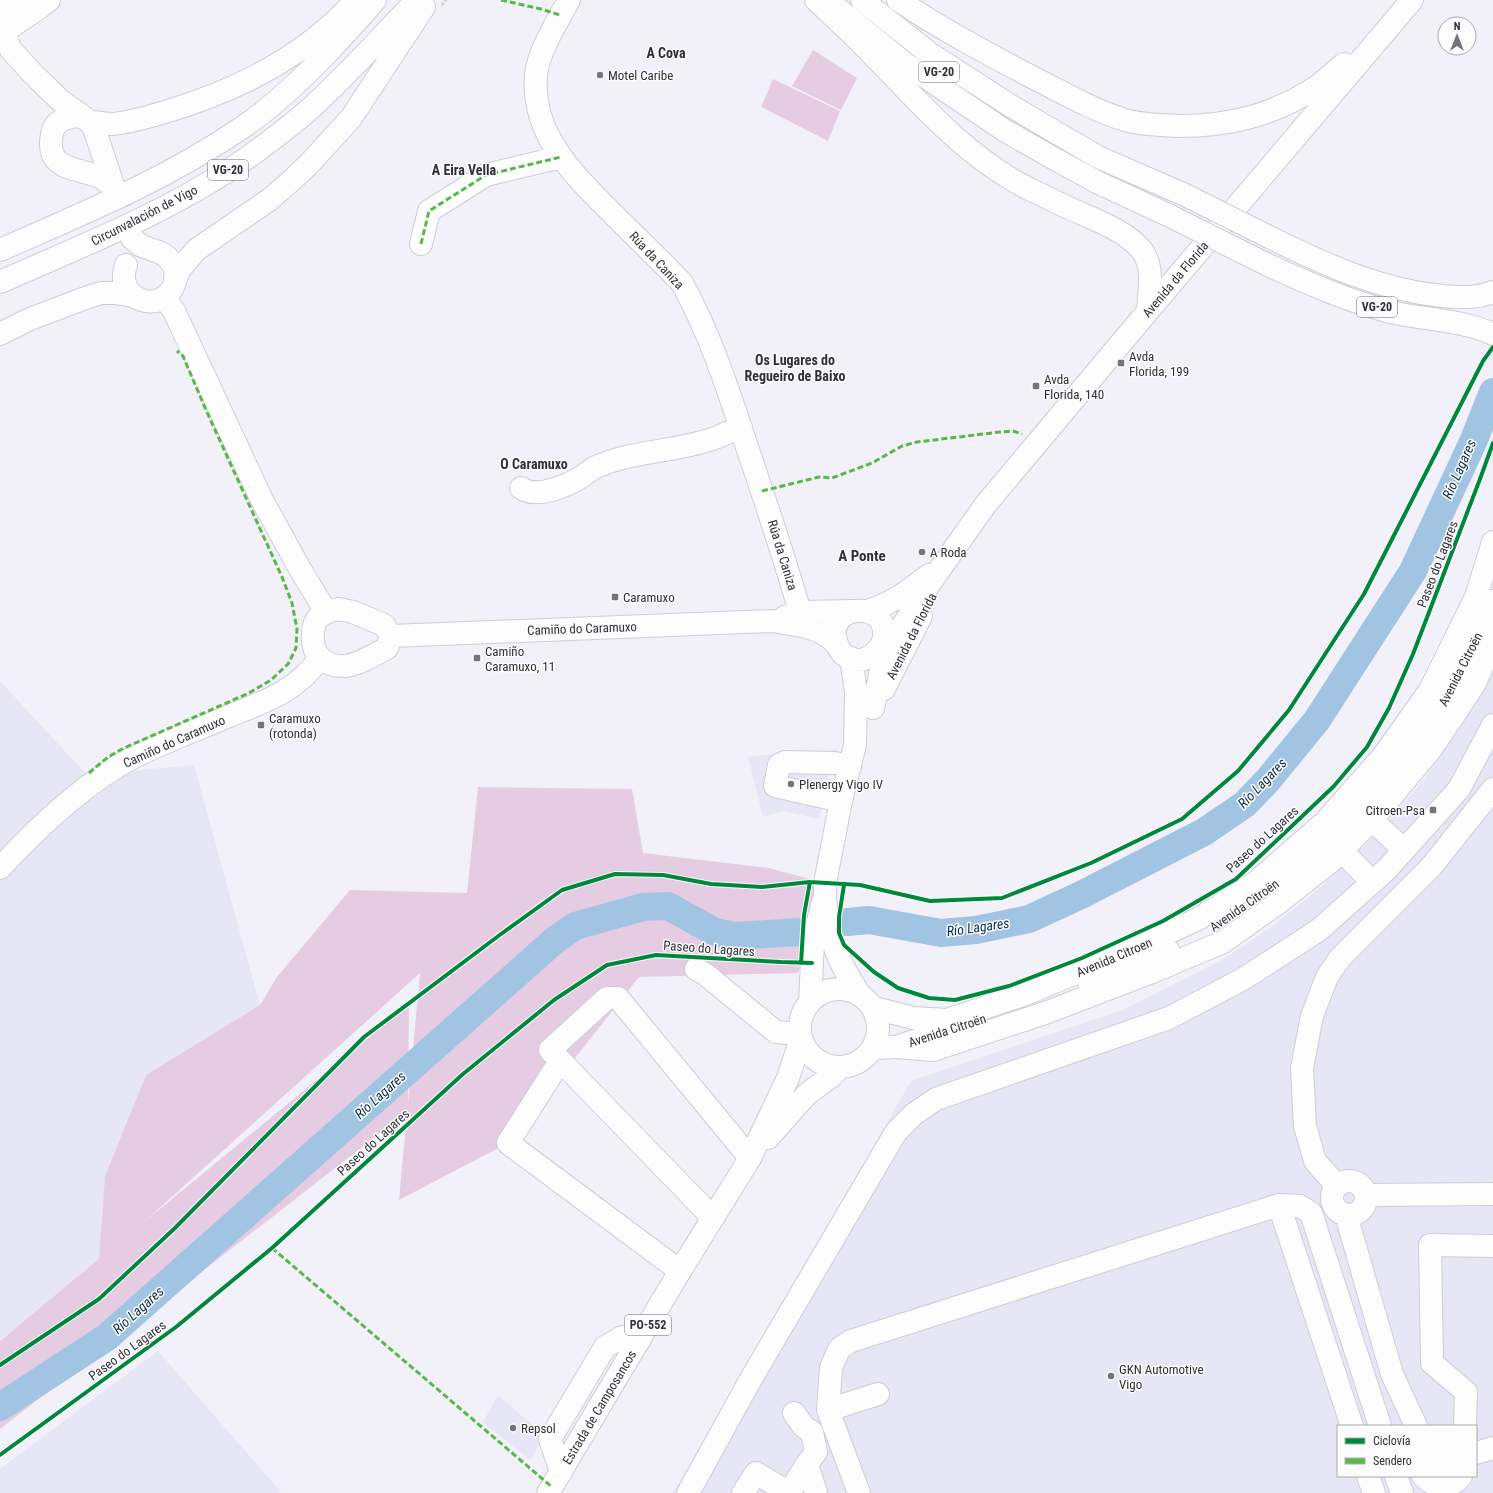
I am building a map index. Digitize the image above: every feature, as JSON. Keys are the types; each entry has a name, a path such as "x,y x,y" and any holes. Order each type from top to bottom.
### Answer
{"main road":[{"path":"2,26 21,0"},
{"path":"2,26 49,0"},
{"path":"2,26 11,50 34,75 61,100 88,120 94,128 114,188 105,180 63,166 57,160 51,151 50,141 52,132 56,125 68,118 77,116 88,120 112,124 138,120 202,100 246,81 281,61 315,38 356,0"},
{"name":"Circunvalación de Vigo","path":"0,250 135,190 198,156 241,128 296,86 375,0"},
{"name":"Circunvalación de Vigo","path":"0,282 109,234 174,202 253,153 310,109 418,0"},
{"path":"176,279 173,264 168,258 161,253 141,245 132,238 133,248 124,274 125,283 133,296 140,300 148,302 157,301 170,292 176,279 180,269 196,250 269,200 309,164 351,118 422,10 427,0"},
{"name":"Rúa da Caniza","path":"570,0 556,22 536,73 536,97 540,117 551,140 573,174 682,283 708,336 741,427 778,539 800,612"},
{"path":"816,0 956,138 991,165 1026,187 1112,228 1130,239 1142,251 1150,270 1148,311"},
{"path":"827,0 903,62 1004,130 1097,182 1168,215"},
{"name":"VG-20","path":"845,0 887,34 990,107 1183,194 1275,240 1342,271 1370,281 1430,294 1463,298 1481,297 1493,292"},
{"name":"VG-20","path":"862,0 929,52 1010,106 1041,131 1168,215 1266,264 1332,293 1395,313 1472,326 1493,334"},
{"path":"885,0 967,63 1024,101 1183,194"},
{"path":"898,0 931,22 983,52 1096,109 1125,120 1155,125 1196,126 1227,122 1268,113 1291,102 1319,85 1345,63 1360,61"},
{"name":"Avenida da Florida","path":"873,708 882,673 884,640 900,630 944,563 986,504 1412,0"},
{"path":"0,56 14,73 44,99 52,112 56,125"},
{"path":"421,244 429,211 486,175 561,156"},
{"path":"88,297 117,275 128,262"},
{"path":"0,334 30,319 88,297 101,294 133,296"},
{"path":"164,297 174,311 262,500 300,569 326,612"},
{"path":"521,488 526,492 550,490 568,484 594,468 609,462 650,451 710,440 741,427"},
{"name":"Avenida Citroën","path":"1325,822 1384,755 1430,690 1476,597 1493,542"},
{"name":"Avenida da Florida","path":"860,611 878,608 901,597 944,563"},
{"name":"Avenida da Florida","path":"852,755 873,708 937,584 944,563"},
{"name":"Avenida Citroën","path":"874,1048 896,1047 1119,972 1205,932 1259,898 1331,839 1386,781 1421,740 1467,662 1493,601"},
{"path":"339,609 353,612 384,625 391,636 387,648 368,659 345,666 332,664 320,659 314,649 312,637 314,625 319,617 326,612 339,609"},
{"path":"860,611 878,617 884,628 884,640 879,650 872,656 862,660 844,651 835,634 837,624 844,616 860,611"},
{"name":"Camiño do Caramuxo","path":"773,621 800,612 860,611"},
{"name":"Camiño do Caramuxo","path":"391,636 773,621 815,629 831,637 844,651"},
{"path":"896,1047 933,1050 1045,1013 1152,972 1223,942 1278,903 1330,862 1372,820 1431,749 1475,683 1493,641"},
{"name":"Avenida da Florida","path":"810,1002 823,938 825,883 841,801 852,755 856,692 844,651"},
{"name":"Camiño do Caramuxo","path":"0,868 48,820 78,794 115,768 133,757 166,742 274,698 301,680 320,659"},
{"path":"688,1493 756,1370 896,1132 914,1114 936,1099 1169,1018 1243,979 1319,930 1387,869 1459,789 1493,725"},
{"path":"841,801 775,786 779,766 785,762 835,763 852,755"},
{"path":"1337,1186 1315,1161 1305,1126 1302,1068 1312,1016 1327,977 1340,958 1431,867 1493,789"},
{"path":"1372,820 1404,850"},
{"name":"Avenida Citroen","path":"867,1001 914,1018 947,1020 1023,995 1112,958 1198,919 1255,883 1325,822"},
{"path":"1342,850 1372,882"},
{"name":"Avenida da Florida","path":"823,938 867,1001"},
{"path":"698,961 706,974 776,1032 801,1036"},
{"path":"833,989 847,989 867,1001 879,1021 879,1035 874,1048 865,1058 853,1066 840,1068 827,1066 816,1060 807,1050 801,1036 800,1022 804,1011 810,1002 821,993 833,989"},
{"path":"713,1218 550,1050 607,998 618,998 750,1158"},
{"name":"Estrada de Camposancos","path":"548,1493 680,1271 750,1158 788,1078 801,1036"},
{"path":"560,1061 508,1143 680,1271"},
{"name":"Estrada de Camposancos","path":"750,1158 807,1094 840,1068"},
{"path":"1345,1181 1354,1181 1362,1186 1366,1195 1365,1204 1360,1212 1356,1214 1346,1215 1338,1211 1333,1204 1332,1194 1337,1186 1345,1181"},
{"path":"1366,1195 1493,1194"},
{"path":"1278,1205 1352,1425"},
{"path":"859,1493 828,1410 831,1368 838,1349 851,1341 1278,1205 1300,1206 1311,1213 1380,1425"},
{"path":"1346,1215 1392,1374 1416,1425"},
{"path":"1465,1425 1466,1392 1432,1363 1430,1246 1493,1246"},
{"path":"828,1410 878,1394"},
{"path":"742,1493 756,1473 789,1493 816,1452 812,1432 804,1427 794,1413"},
{"path":"1477,1453 1493,1448"},
{"path":"807,1464 816,1493"},
{"path":"1368,1477 1374,1493"},
{"path":"1396,1477 1402,1493"},
{"path":"1424,1477 1442,1490 1461,1477"}],"path":[{"path":"859,959 874,972 898,988 929,998 949,1000"}],"shaded area":[{"path":"813,50 857,78 841,110 792,86"},
{"path":"773,79 840,111 828,141 761,107"},
{"path":"1493,667 1493,1493 673,1493 911,1081 1120,1011 1222,960 1271,927 1321,887 1388,822 1428,774 1465,720"},
{"path":"0,681 87,775 194,765 260,1005 146,1075 105,1176 99,1262 0,1340"},
{"name":"Plenergy Vigo IV","path":"836,749 819,819 783,811 763,817 748,757 792,752 817,754"},
{"path":"478,787 632,789 643,853 769,868 825,883 798,973 639,977 508,1143 399,1200 407,1112 0,1429 0,1341 99,1259 105,1176 146,1075 260,1005 277,977 350,890 467,893","holes":["420,973 408,1104 409,1004 144,1222"]},
{"path":"158,1351 282,1493 0,1493 0,1469"},
{"name":"Repsol","path":"498,1395 545,1436 530,1460 483,1422"}],"waterway":[{"name":"Río Lagares","path":"847,922 869,920 941,933 976,930 1029,919 1081,895 1204,832 1245,804 1268,780 1317,720 1413,571 1473,442 1493,392"},
{"name":"Río Lagares","path":"0,1407 107,1337 555,940 575,926 643,907 668,906 715,932 734,936 800,932"}],"tunnel":[{"path":"114,188 132,238"}],"marked path":[{"path":"501,0 560,15"},
{"path":"421,244 429,211 486,175 561,157"},
{"path":"89,773 108,757 122,749 249,693 271,680 288,664 296,648 297,629 292,603 282,577 183,356 177,351"},
{"path":"762,491 819,477 832,478 872,463 902,446 917,442 1013,431 1022,434"},
{"path":"272,1248 552,1487"}],"cycle path":[{"path":"0,1365 99,1299 175,1228 364,1037 562,890 615,874 663,875 711,884 762,887 810,882 860,885 930,901 1002,898 1091,863 1182,819 1238,771 1289,710 1364,594 1483,361 1493,347"},
{"name":"Paseo do Lagares","path":"844,885 839,917 839,933 844,945 874,972 898,988 929,998 955,1000 1009,986 1082,958 1163,921 1236,879 1334,786 1367,747 1389,708 1413,654 1493,443"},
{"path":"801,963 804,915 810,882"},
{"name":"Paseo do Lagares","path":"0,1455 176,1327 272,1248 463,1074 554,1000 607,965 656,955 812,963"}],"place":[{"name":"Motel Caribe","path":"600,75"},
{"name":"Avda Florida, 199","path":"1121,363"},
{"name":"Avda Florida, 140","path":"1036,386"},
{"name":"A Roda","path":"922,552"},
{"name":"Caramuxo","path":"615,597"},
{"name":"Camiño Caramuxo, 11","path":"477,658"},
{"name":"Caramuxo (rotonda)","path":"261,725"},
{"name":"Plenergy Vigo IV","path":"791,784"},
{"name":"Citroen-Psa","path":"1433,810"},
{"name":"GKN Automotive Vigo","path":"1111,1376"},
{"name":"Repsol","path":"513,1428"}],"district":[{"name":"A Cova","path":"666,53"},
{"name":"A Eira Vella","path":"464,170"},
{"name":"Os Lugares do Regueiro de Baixo","path":"795,368"},
{"name":"O Caramuxo","path":"534,464"},
{"name":"A Ponte","path":"862,556"}]}
